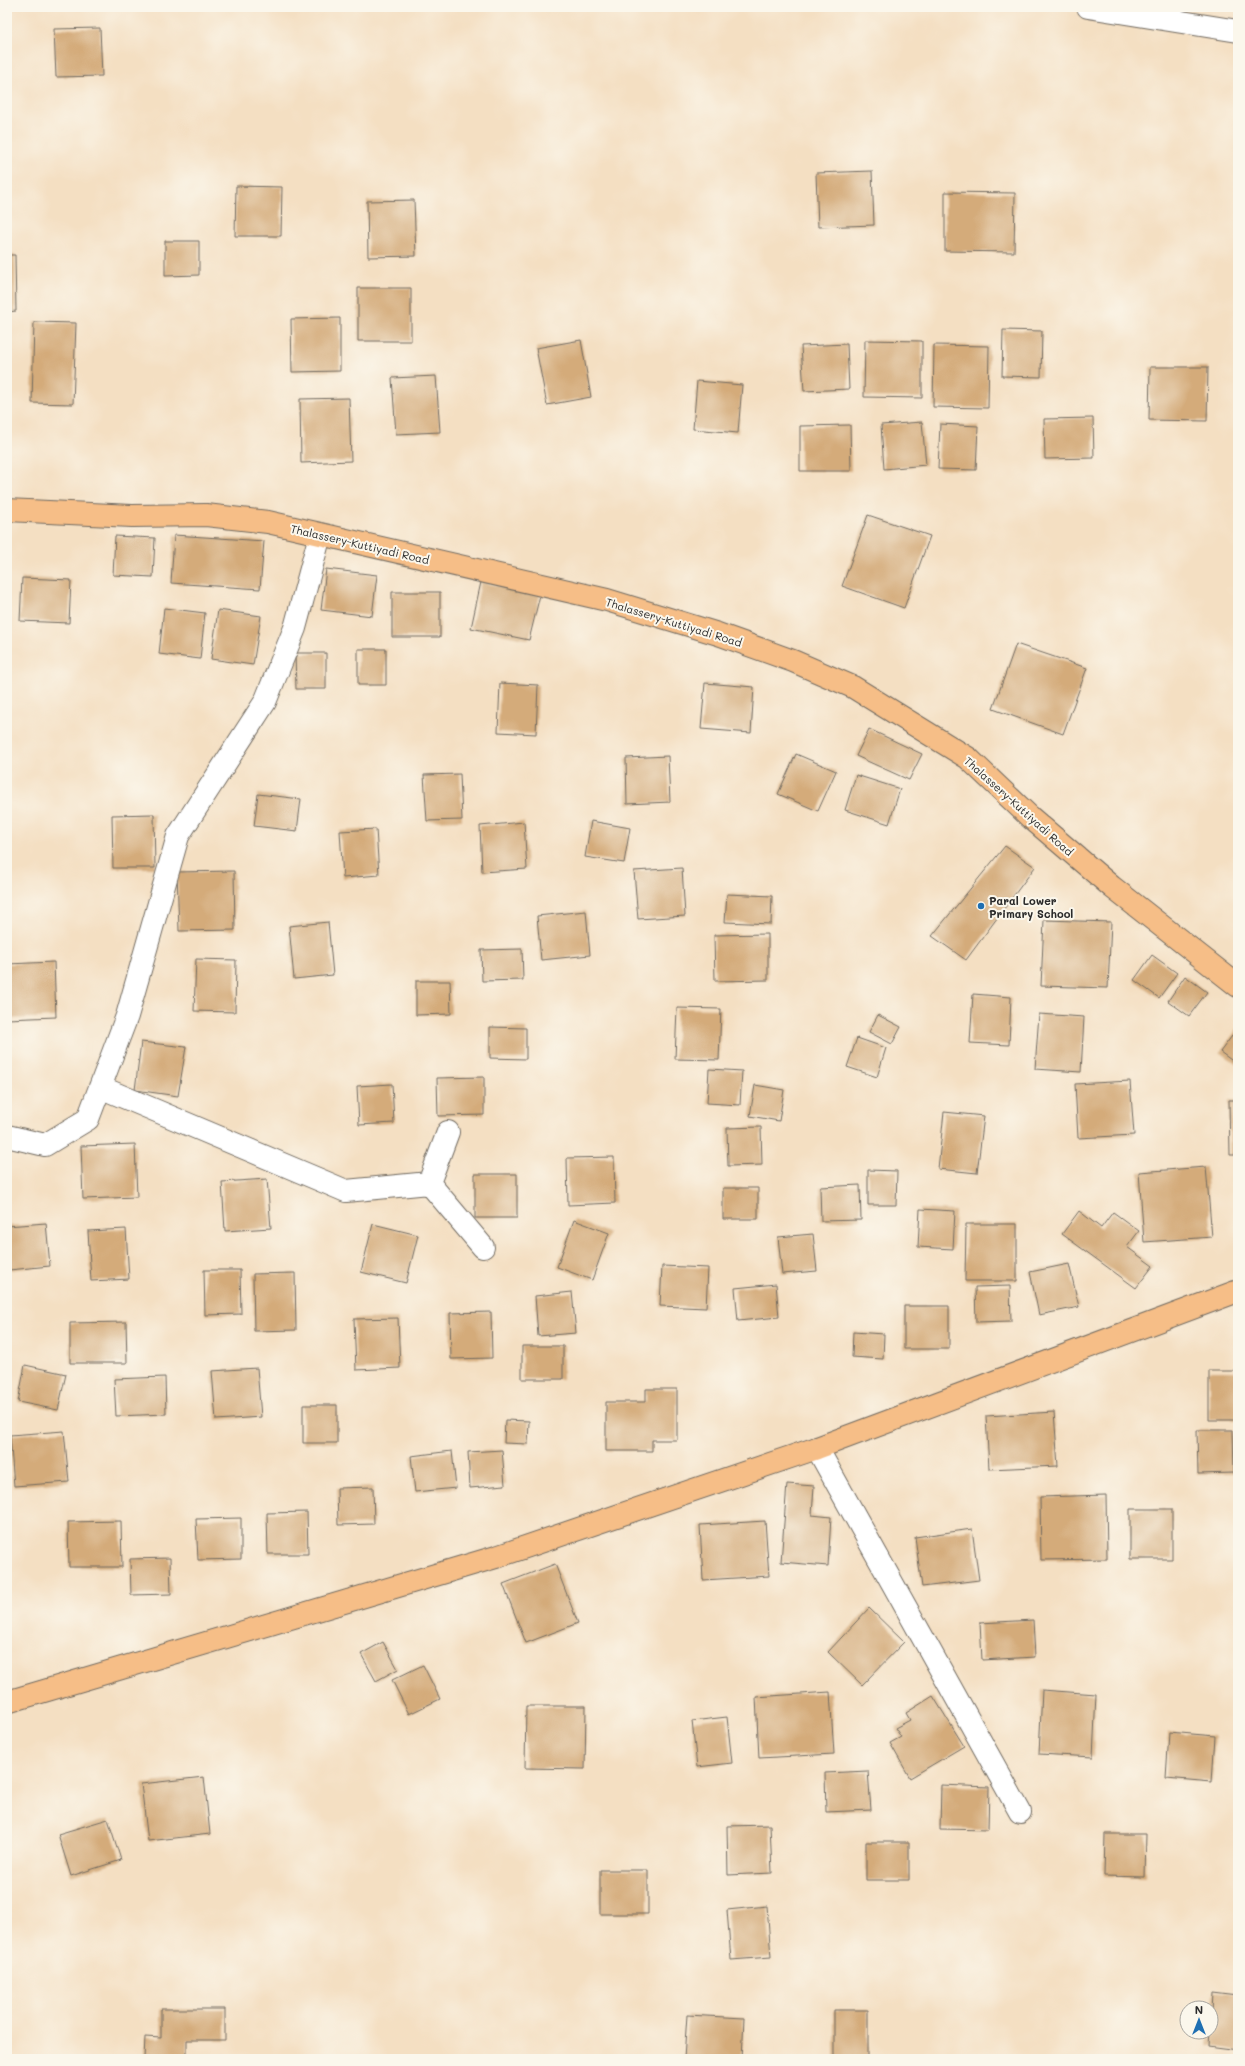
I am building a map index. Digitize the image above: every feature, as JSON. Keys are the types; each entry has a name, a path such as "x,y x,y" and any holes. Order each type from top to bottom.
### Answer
{"main road":[{"name":"Thalassery-Kuttiyadi Road","path":"7,510 132,516 206,515 268,522 607,600 740,642 793,661 853,687 968,758 1030,817 1112,887 1238,986"},
{"path":"7,1702 496,1557 817,1448 1238,1291"}],"street":[{"path":"1088,7 1238,31"},
{"path":"7,1136 45,1144 88,1119 127,1016 178,836 265,702 295,628 320,534"},
{"path":"100,1088 346,1191 429,1183"},
{"path":"429,1183 448,1132"},
{"path":"429,1183 483,1247"},
{"path":"817,1448 1020,1812"}],"building":[{"path":"100,28 102,76 56,77 54,29"},
{"path":"872,171 874,225 818,227 816,173"},
{"path":"236,186 282,187 281,236 235,236"},
{"path":"945,192 1015,193 1014,252 945,251"},
{"path":"414,200 416,256 368,257 367,201"},
{"path":"165,241 199,241 199,275 165,276"},
{"path":"7,255 15,255 16,311 7,312"},
{"path":"358,288 411,288 411,341 358,341"},
{"path":"340,318 340,371 292,372 291,319"},
{"path":"34,322 76,323 73,404 32,403"},
{"path":"1003,330 1042,331 1041,377 1002,376"},
{"path":"581,340 591,397 547,405 536,348"},
{"path":"865,340 922,341 922,398 864,397"},
{"path":"847,344 849,389 804,391 801,346"},
{"path":"934,345 989,346 988,408 933,407"},
{"path":"1150,367 1208,367 1207,421 1149,420"},
{"path":"436,376 440,432 396,434 392,378"},
{"path":"697,381 742,385 738,433 693,429"},
{"path":"349,398 351,461 301,463 300,399"},
{"path":"1093,418 1094,458 1045,459 1044,419"},
{"path":"922,422 926,465 884,469 881,425"},
{"path":"940,424 978,426 976,470 938,469"},
{"path":"850,425 851,471 800,471 800,426"},
{"path":"868,515 930,536 904,608 842,586"},
{"path":"174,535 264,541 260,589 171,583"},
{"path":"115,536 155,538 153,577 113,575"},
{"path":"326,569 377,575 372,616 321,610"},
{"path":"22,578 71,580 69,623 20,621"},
{"path":"481,582 540,595 529,640 471,628"},
{"path":"392,592 440,592 440,637 392,637"},
{"path":"164,608 205,613 200,659 159,654"},
{"path":"218,610 261,616 253,665 211,659"},
{"path":"1016,644 1087,668 1063,734 993,709"},
{"path":"358,649 386,649 386,685 358,685"},
{"path":"295,653 326,653 326,689 296,689"},
{"path":"500,683 538,685 536,734 498,732"},
{"path":"705,683 754,687 751,733 701,729"},
{"path":"869,729 922,754 909,780 856,756"},
{"path":"796,754 836,771 818,811 778,794"},
{"path":"668,756 670,802 627,804 626,758"},
{"path":"460,774 462,820 427,821 424,775"},
{"path":"856,775 900,789 889,824 845,810"},
{"path":"258,794 301,799 297,831 254,826"},
{"path":"154,814 155,868 113,868 112,815"},
{"path":"591,821 630,828 624,863 585,857"},
{"path":"524,822 527,869 482,872 480,826"},
{"path":"376,829 379,875 343,878 340,831"},
{"name":"Paral Lower Primary School","path":"1005,846 1035,867 966,960 932,936"},
{"path":"682,868 685,916 638,919 634,871"},
{"path":"234,871 235,930 179,931 177,872"},
{"path":"727,894 772,896 771,924 725,922"},
{"path":"586,911 590,955 541,960 537,916"},
{"path":"1044,920 1111,922 1108,988 1041,986"},
{"path":"328,922 333,975 294,979 289,926"},
{"path":"768,934 768,980 715,981 714,935"},
{"path":"522,949 523,980 482,981 481,950"},
{"path":"1152,955 1177,973 1159,998 1134,980"},
{"path":"196,959 236,960 235,1012 194,1011"},
{"path":"54,962 56,1017 7,1019 7,964"},
{"path":"1185,976 1207,992 1189,1016 1168,1001"},
{"path":"416,981 450,981 451,1014 416,1015"},
{"path":"973,994 1011,997 1009,1045 970,1043"},
{"path":"677,1008 721,1009 719,1060 675,1059"},
{"path":"1039,1014 1084,1017 1081,1072 1035,1069"},
{"path":"878,1015 901,1027 892,1044 869,1032"},
{"path":"490,1027 526,1028 526,1059 490,1058"},
{"path":"1238,1028 1238,1065 1220,1052"},
{"path":"857,1038 886,1048 877,1077 847,1067"},
{"path":"141,1042 186,1047 178,1096 135,1090"},
{"path":"709,1069 742,1071 740,1105 707,1103"},
{"path":"484,1077 484,1115 438,1116 437,1078"},
{"path":"1130,1081 1134,1135 1078,1138 1075,1084"},
{"path":"392,1084 394,1123 359,1125 357,1086"},
{"path":"755,1085 784,1090 779,1121 750,1116"},
{"path":"1229,1100 1238,1100 1238,1155 1230,1155"},
{"path":"944,1112 984,1116 977,1173 938,1169"},
{"path":"761,1127 762,1165 728,1166 727,1128"},
{"path":"135,1144 137,1197 83,1199 81,1146"},
{"path":"614,1157 615,1203 568,1205 567,1158"},
{"path":"1206,1167 1212,1237 1144,1242 1139,1172"},
{"path":"868,1170 897,1171 896,1205 868,1205"},
{"path":"475,1174 517,1174 517,1218 475,1218"},
{"path":"267,1179 271,1228 225,1231 222,1182"},
{"path":"860,1185 861,1220 821,1221 820,1187"},
{"path":"723,1188 758,1188 758,1219 723,1219"},
{"path":"920,1209 955,1211 953,1249 918,1247"},
{"path":"1079,1211 1101,1228 1113,1212 1139,1231 1127,1247 1153,1266 1136,1288 1062,1234"},
{"path":"574,1220 609,1233 592,1280 557,1267"},
{"path":"46,1223 50,1266 9,1270 7,1226"},
{"path":"373,1224 418,1235 406,1283 361,1272"},
{"path":"966,1224 1017,1224 1017,1281 965,1281"},
{"path":"126,1229 129,1279 91,1281 88,1231"},
{"path":"813,1234 817,1271 782,1274 778,1237"},
{"path":"1069,1264 1079,1307 1039,1315 1030,1272"},
{"path":"662,1266 708,1268 706,1308 660,1306"},
{"path":"204,1270 240,1270 241,1314 205,1315"},
{"path":"295,1273 296,1330 254,1331 253,1274"},
{"path":"776,1284 779,1317 738,1321 735,1288"},
{"path":"1010,1286 1011,1321 976,1322 975,1287"},
{"path":"572,1292 576,1333 538,1336 535,1296"},
{"path":"904,1306 949,1306 949,1349 904,1349"},
{"path":"491,1312 492,1358 451,1359 450,1313"},
{"path":"398,1318 400,1368 356,1370 354,1319"},
{"path":"126,1322 127,1363 70,1363 70,1323"},
{"path":"853,1332 884,1334 883,1359 852,1357"},
{"path":"522,1346 563,1346 563,1379 522,1379"},
{"path":"25,1365 66,1374 58,1410 18,1402"},
{"path":"257,1368 261,1417 216,1420 212,1371"},
{"path":"1209,1371 1238,1371 1238,1420 1209,1420"},
{"path":"165,1377 166,1414 116,1416 114,1379"},
{"path":"646,1389 677,1389 677,1440 652,1440 652,1451 606,1451 606,1402 646,1402"},
{"path":"303,1405 337,1405 337,1443 303,1443"},
{"path":"1054,1412 1058,1466 989,1469 986,1416"},
{"path":"505,1420 529,1421 528,1444 504,1443"},
{"path":"1197,1430 1233,1430 1234,1473 1198,1474"},
{"path":"64,1431 69,1482 14,1486 10,1435"},
{"path":"502,1450 505,1485 470,1488 468,1452"},
{"path":"452,1451 456,1488 415,1492 411,1456"},
{"path":"787,1484 814,1486 812,1515 831,1517 828,1566 781,1562"},
{"path":"373,1487 374,1524 338,1525 337,1488"},
{"path":"1106,1495 1107,1559 1041,1560 1040,1497"},
{"path":"1130,1509 1172,1509 1172,1559 1130,1559"},
{"path":"307,1512 308,1554 268,1554 267,1513"},
{"path":"241,1518 241,1559 198,1560 196,1519"},
{"path":"121,1521 122,1567 69,1567 68,1522"},
{"path":"765,1521 769,1576 703,1580 700,1525"},
{"path":"972,1529 979,1580 922,1587 915,1537"},
{"path":"170,1558 171,1594 131,1595 130,1559"},
{"path":"555,1564 578,1623 526,1643 503,1584"},
{"path":"869,1608 904,1642 862,1685 828,1652"},
{"path":"1033,1620 1035,1657 982,1660 980,1623"},
{"path":"383,1642 398,1669 376,1681 361,1654"},
{"path":"423,1665 440,1699 409,1714 392,1680"},
{"path":"1042,1690 1096,1694 1093,1757 1039,1754"},
{"path":"830,1692 834,1754 759,1758 756,1697"},
{"path":"933,1696 964,1746 910,1778 890,1743 901,1737 895,1728 910,1720 906,1713"},
{"path":"526,1706 586,1706 585,1769 525,1768"},
{"path":"727,1717 732,1763 697,1767 692,1721"},
{"path":"1169,1732 1215,1736 1212,1782 1166,1778"},
{"path":"868,1771 871,1810 826,1812 825,1773"},
{"path":"204,1777 210,1834 148,1841 141,1784"},
{"path":"941,1785 989,1787 988,1830 940,1829"},
{"path":"108,1819 121,1860 71,1876 58,1834"},
{"path":"770,1825 772,1873 728,1875 727,1826"},
{"path":"1105,1834 1146,1834 1145,1877 1104,1876"},
{"path":"866,1842 909,1842 909,1880 866,1880"},
{"path":"600,1870 648,1870 648,1914 600,1914"},
{"path":"767,1906 771,1957 731,1960 727,1910"},
{"path":"1213,1991 1238,1994 1238,2050 1207,2046 1207,2040 1219,2040 1219,2000 1213,2000"},
{"path":"161,2009 225,2009 225,2040 187,2040 187,2059 144,2059 145,2037 161,2038"},
{"path":"834,2010 868,2010 868,2057 834,2057"},
{"path":"687,2015 744,2018 742,2059 684,2059"}],"place":[{"name":"Paral Lower Primary School","path":"981,906"}]}
